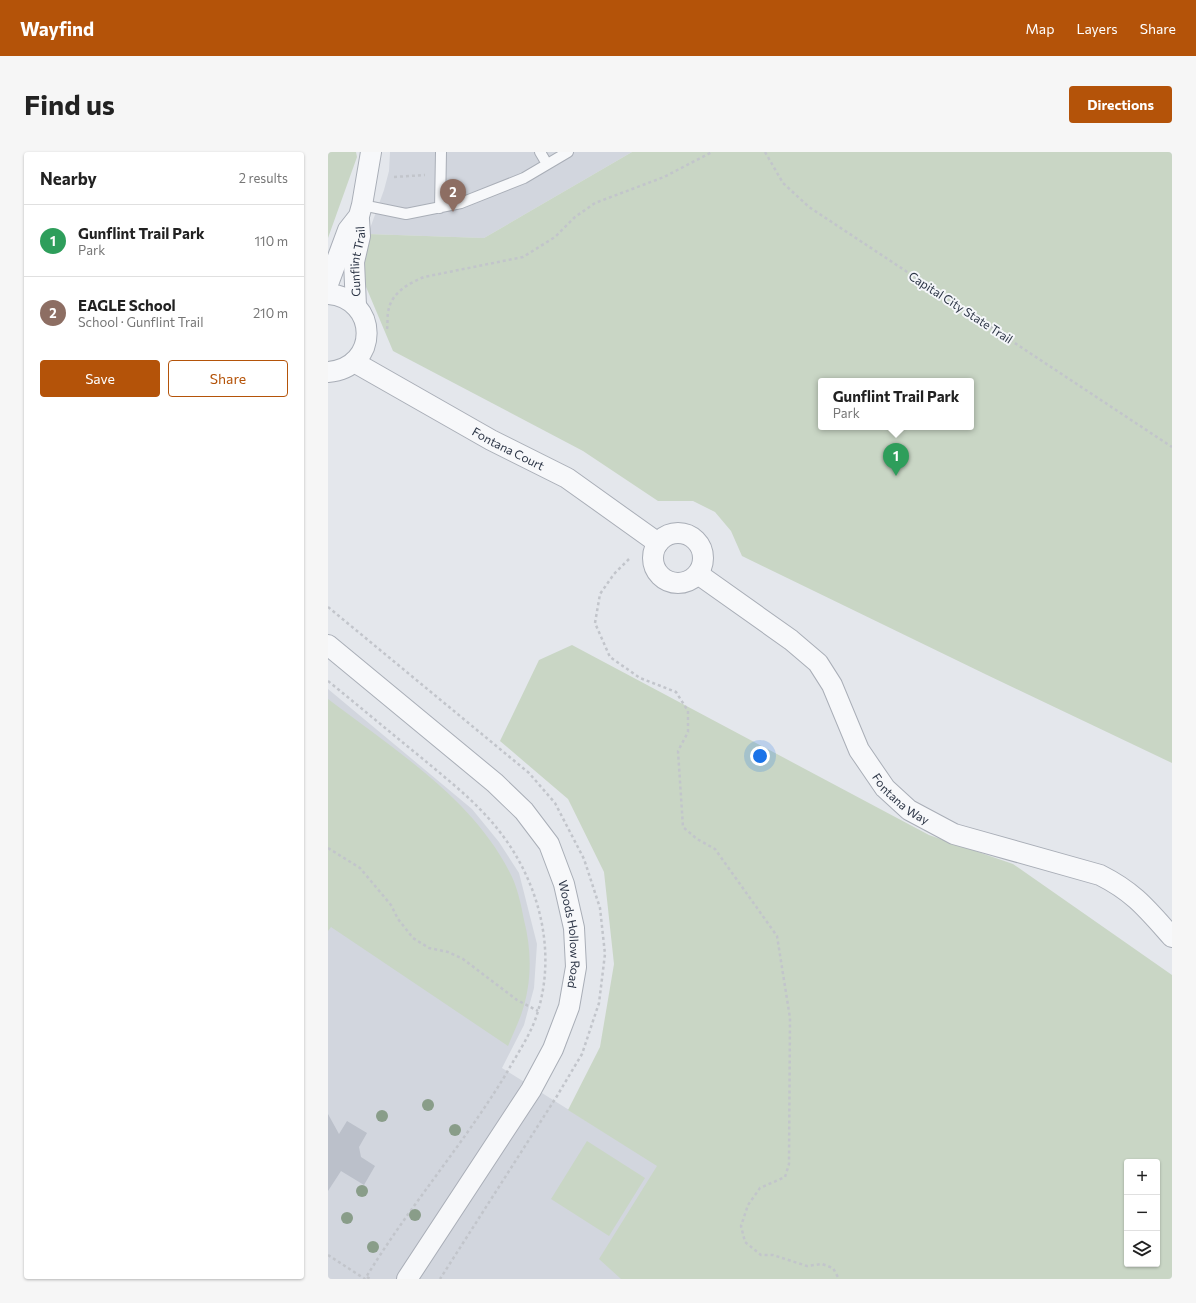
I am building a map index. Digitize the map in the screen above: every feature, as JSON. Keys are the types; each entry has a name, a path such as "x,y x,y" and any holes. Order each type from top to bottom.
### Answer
{"street":[{"name":"Gunflint Trail","path":"356,306 354,262 360,236 361,210 371,152"},
{"name":"Gunflint Trail","path":"328,284 348,230 361,210"},
{"path":"328,294 347,299 356,306 363,315 367,338 364,349 354,362 337,372 328,372"},
{"name":"Fontana Court","path":"354,362 491,440 567,478 658,543"},
{"path":"679,533 693,539 702,552 703,560 698,574 691,580 683,583 666,581 659,575 653,560 654,551 658,543 671,534 679,533"},
{"name":"Fontana Way","path":"698,574 805,650 818,663 832,685 859,750 885,788 909,810 954,834 1100,875 1136,897 1172,937"},
{"name":"Woods Hollow Road","path":"328,645 495,783 524,811 550,844 564,884 574,928 576,966 569,1007 553,1049 531,1090 407,1279"}],"lane":[{"path":"440,208 441,152"},
{"path":"540,152 547,164"},
{"path":"361,210 406,214 461,203 524,178 568,152"}],"path":[{"path":"387,331 388,313 391,302 398,292 409,283 424,277 523,257 555,237 575,217 594,203 664,176 712,152"},
{"name":"Capital City State Trail","path":"765,152 783,183 809,207 1172,447"},
{"path":"394,177 425,176 425,170"},
{"path":"629,559 614,574 600,594 595,623 610,657 640,678 676,692 688,711 688,732 678,751 684,827 697,839 714,849 776,936 778,943 790,1018 789,1164 785,1177 760,1188 748,1205 741,1226 745,1242 761,1255 773,1255 807,1266 822,1264 832,1268 839,1279"},
{"path":"328,607 530,773 555,803 584,859 600,908 605,954 599,1003 582,1054 557,1096 440,1279"},
{"path":"328,681 475,804 497,828 523,868 538,905 546,938 545,975 538,1011 519,1051 487,1105 420,1197 366,1278"},
{"path":"328,848 360,868 391,905 398,919 413,938 429,948 448,952 463,959 517,1000 538,1011"},
{"path":"328,1254 370,1279"}],"shaded area":[{"path":"390,152 632,152 484,238 368,234 384,190 389,171"},
{"path":"328,689 472,809 499,842 519,873 537,944 534,988 524,1025 502,1068 839,1279 328,1279"}],"green space":[{"path":"328,152 356,152 357,157 328,238"},
{"path":"632,152 1172,152 1172,763 742,556 731,531 715,512 693,501 658,501 583,451 393,351 361,275 368,234 484,238"},
{"path":"572,645 929,835 1013,864 1172,975 1172,1279 621,1279 599,1259 657,1166 568,1110 600,1047 614,964 604,872 568,799 500,741 539,660"},
{"path":"328,699 403,755 452,797 474,820 493,845 512,876 522,908 527,932 530,968 525,1003 508,1046 331,927 328,931"},
{"path":"587,1141 645,1178 609,1236 551,1199"}],"building":[{"path":"328,1114 339,1134 347,1121 367,1133 359,1147 361,1157 375,1166 364,1185 341,1171 328,1191"}],"place":[{"name":"EAGLE School","path":"453,212"},
{"name":"Gunflint Trail Park","path":"896,476"}]}
